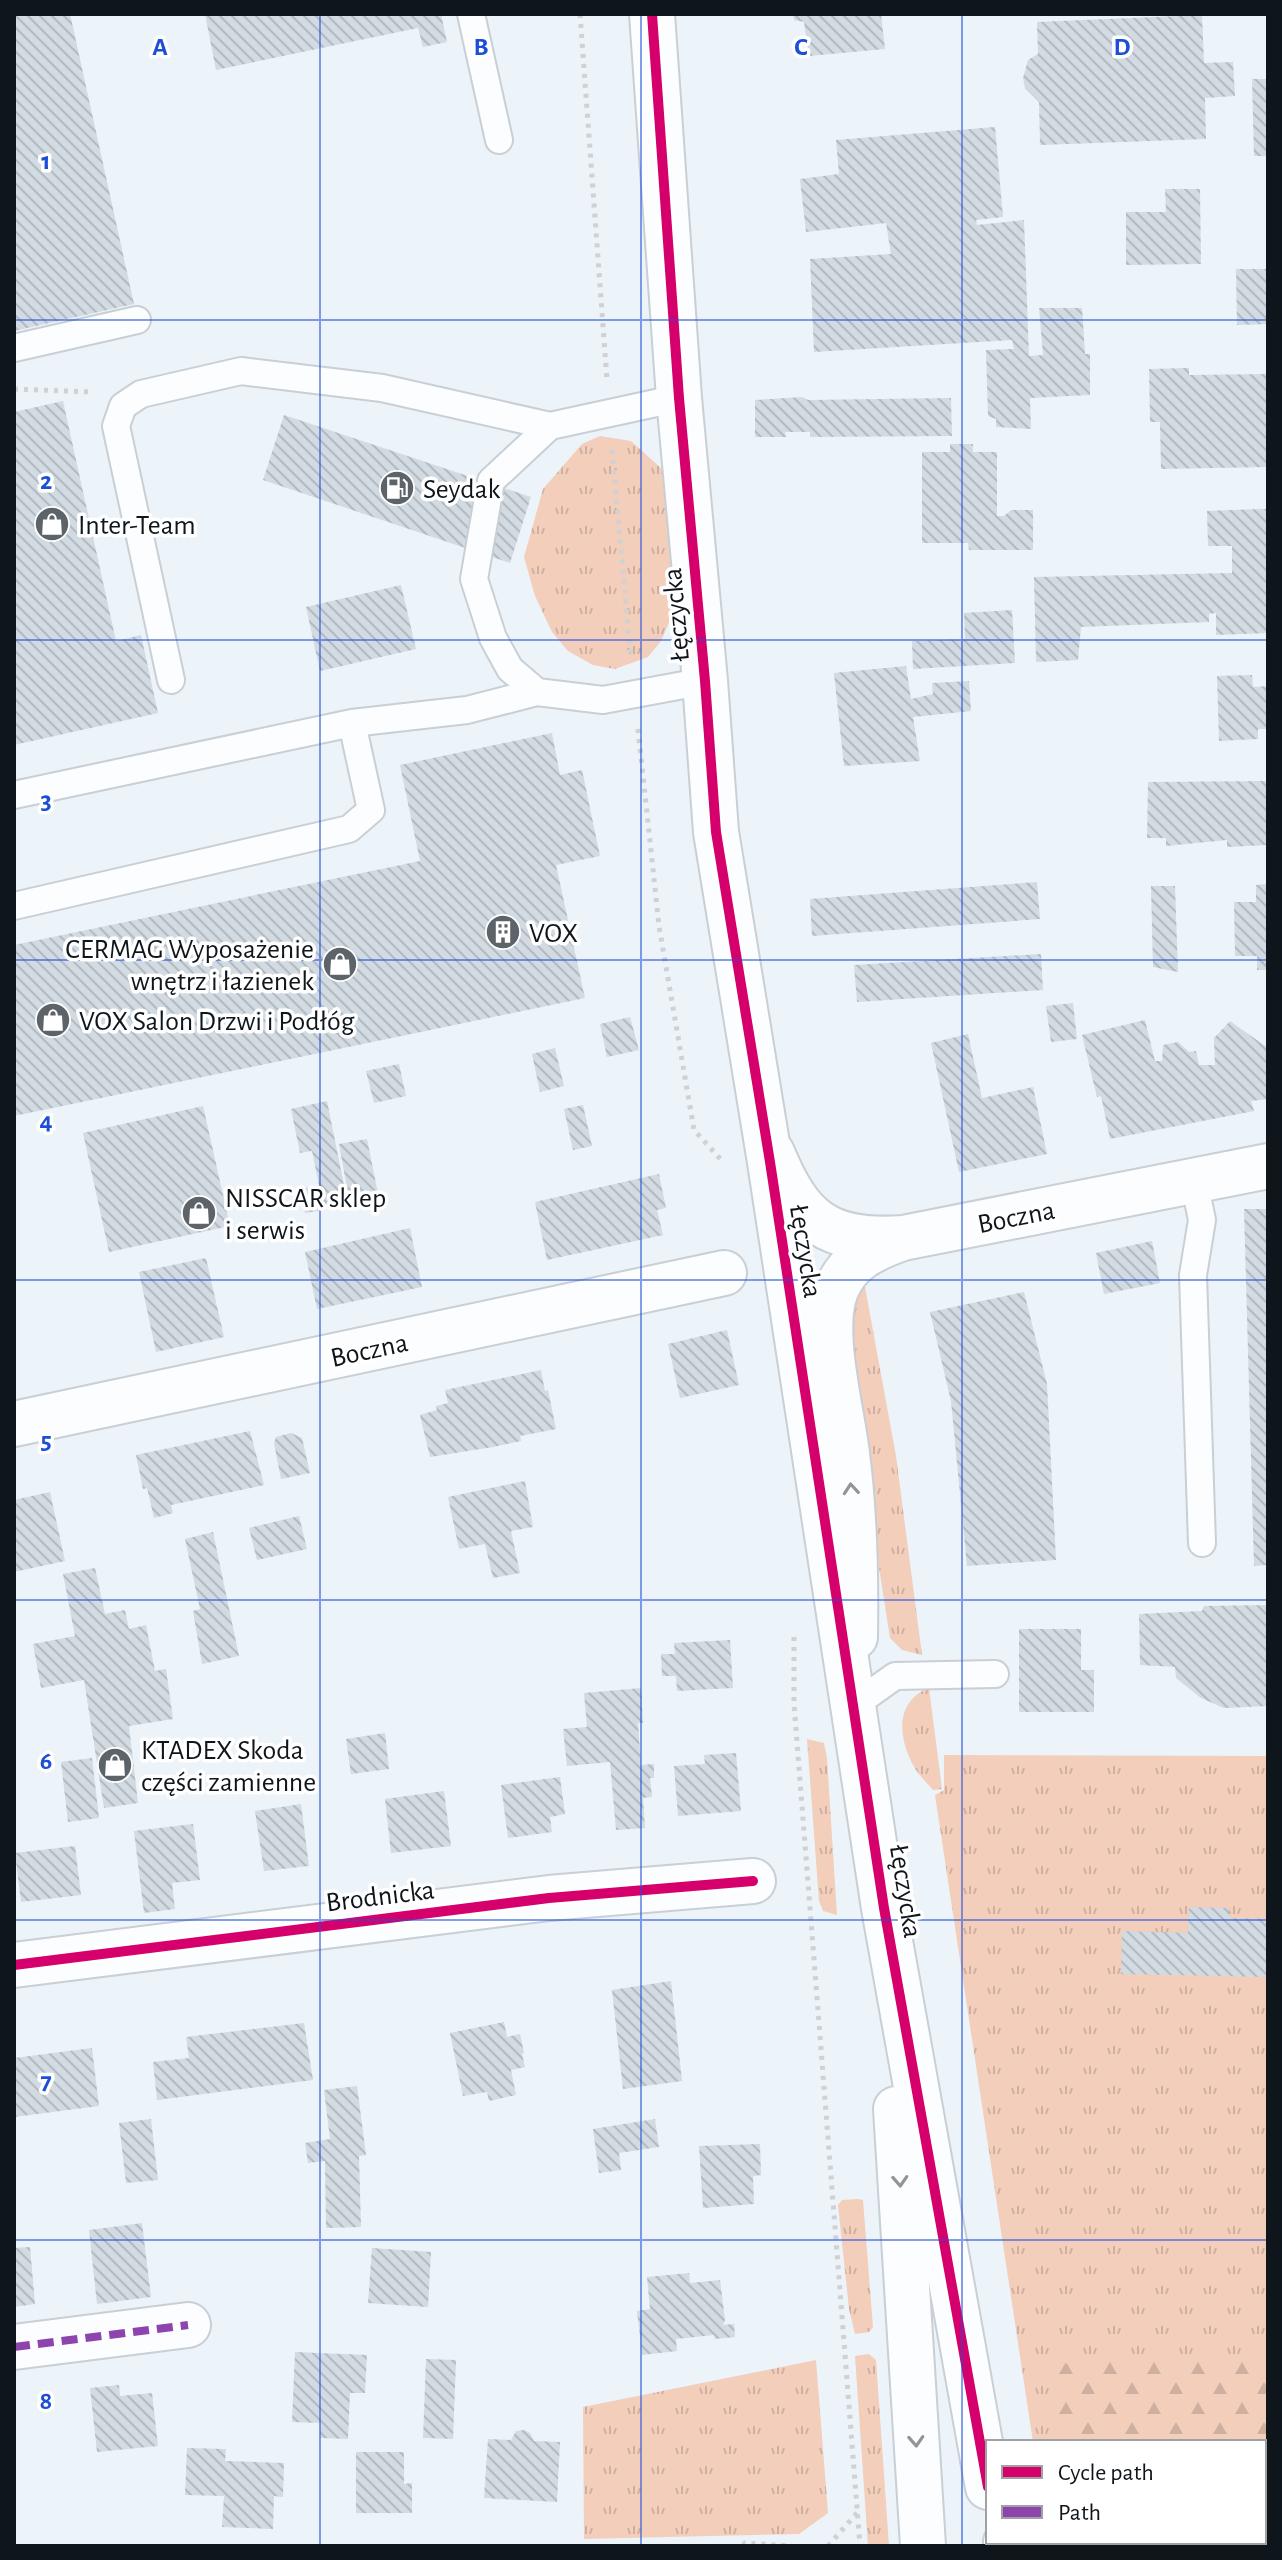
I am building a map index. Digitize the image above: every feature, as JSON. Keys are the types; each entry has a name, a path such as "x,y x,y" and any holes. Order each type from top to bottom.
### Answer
{"street":[{"name":"Łęczycka","path":"652,14 679,398 716,832 884,1908 986,2476"},
{"name":"Boczna","path":"766,1138 785,1185 800,1207 817,1222 842,1234 885,1239 1268,1166"},
{"path":"789,1289 795,1260 807,1247 823,1238 842,1234"},
{"path":"853,1706 856,1555 847,1454 834,1364 832,1305 845,1272 857,1259 873,1249 903,1238"},
{"name":"Boczna","path":"14,1424 724,1273"},
{"name":"Brodnicka","path":"14,1965 549,1898 753,1881"},
{"name":"Łęczycka","path":"884,1908 920,2541"},
{"path":"14,2347 188,2325"}],"lane":[{"path":"471,14 499,140"},
{"path":"14,348 137,320"},
{"path":"171,680 116,426 123,406 141,394 241,371 382,388 550,426 679,398"},
{"path":"537,692 510,669 493,638 474,579 491,481 550,426"},
{"path":"14,795 352,723 467,710 537,692 603,700 705,681"},
{"path":"14,906 349,829 371,810 352,723"},
{"path":"1194,1181 1202,1220 1193,1275 1202,1543"},
{"path":"853,1706 895,1676 995,1674"}],"path":[{"path":"14,389 141,394"},
{"path":"828,2546 858,2513"},
{"path":"743,2546 745,2543 792,2546"}],"green space":[{"path":"600,436 631,441 661,468 666,481 675,609 661,641 648,657 615,669 593,665 568,651 552,632 535,596 524,557 543,489 582,444"},
{"path":"863,1276 896,1456 922,1655 902,1650 890,1638 852,1395 844,1322"},
{"path":"929,1688 942,1789 933,1790 913,1765 903,1732 905,1711 910,1702"},
{"path":"807,1739 824,1743 827,1758 837,1915 823,1911 819,1901"},
{"path":"944,1755 1268,1756 1268,2546 1049,2546 1266,2544 1266,2440 1033,2440 935,1795 944,1790"},
{"path":"842,2200 863,2200 873,2327 869,2332 855,2334 849,2309 838,2205"},
{"path":"869,2354 876,2360 889,2546 868,2546 855,2356"},
{"path":"1268,2356 1268,2546 1087,2546 1266,2544 1266,2440 1060,2440 1048,2364"},
{"path":"816,2360 828,2513 799,2534 584,2539 583,2407"}],"building":[{"path":"14,14 70,14 134,304 14,331"},
{"path":"205,14 441,14 447,42 423,47 418,28 216,70"},
{"path":"793,14 881,14 885,49 809,56 804,22 794,20"},
{"path":"1202,15 1204,63 1233,62 1235,96 1205,98 1206,139 1040,145 1039,102 1025,88 1023,78 1028,60 1038,54 1037,22"},
{"path":"1252,79 1268,79 1268,156 1254,156"},
{"path":"995,127 1003,217 976,220 977,225 1024,220 1029,356 1043,355 1039,308 1082,308 1085,354 1090,354 1090,395 1030,398 1031,429 996,427 996,419 988,416 986,350 1014,349 1012,340 814,352 810,259 891,254 886,223 806,232 800,179 839,174 836,140"},
{"path":"1165,189 1200,189 1201,264 1126,265 1126,212 1166,212"},
{"path":"1236,269 1268,269 1268,324 1237,325"},
{"path":"1189,368 1189,375 1268,374 1268,467 1161,469 1160,422 1150,422 1149,369"},
{"path":"802,397 808,400 951,398 952,436 810,437 810,432 785,432 786,437 755,437 755,400"},
{"name":"Inter-Team","path":"63,401 116,641 141,635 158,713 14,745 14,412"},
{"name":"Seydak","path":"284,415 531,497 510,563 263,480"},
{"path":"950,444 973,444 973,452 997,452 997,516 1004,516 1011,510 1033,510 1033,550 969,550 968,543 922,543 922,452 950,452"},
{"path":"1268,509 1268,633 1216,635 1216,613 1209,614 1209,622 1081,627 1078,660 1036,662 1034,577 1232,573 1232,546 1208,546 1207,511"},
{"path":"401,585 416,649 320,671 306,607"},
{"path":"1012,610 1015,663 913,669 912,641 965,639 964,613"},
{"path":"906,666 911,699 933,694 932,683 969,681 971,711 913,717 920,761 844,766 834,673"},
{"path":"1252,675 1253,687 1268,686 1268,729 1258,729 1258,739 1219,741 1217,676"},
{"path":"552,733 560,775 582,770 600,856 556,865 585,998 14,1116 14,945 420,861 400,765"},
{"path":"1268,781 1268,845 1227,847 1227,840 1166,846 1166,838 1147,838 1148,782"},
{"path":"1037,882 1040,919 812,936 810,899"},
{"path":"1268,884 1268,970 1257,970 1257,956 1235,956 1234,902 1256,902 1256,885"},
{"path":"1151,886 1175,886 1178,972 1153,967"},
{"path":"1041,954 1043,990 857,1002 854,965"},
{"path":"1073,1003 1077,1039 1051,1042 1046,1006"},
{"path":"630,1017 639,1050 607,1057 600,1024"},
{"path":"1145,1020 1155,1061 1162,1061 1163,1045 1178,1042 1189,1052 1196,1051 1199,1065 1215,1065 1214,1038 1230,1021 1268,1048 1268,1099 1251,1101 1254,1111 1110,1139 1101,1096 1097,1097 1082,1035"},
{"path":"968,1034 982,1098 1033,1087 1047,1154 959,1172 931,1043"},
{"path":"555,1048 564,1086 540,1092 532,1054"},
{"path":"399,1064 406,1096 374,1103 366,1071"},
{"path":"327,1101 347,1200 323,1205 324,1210 305,1213 300,1189 319,1185 312,1151 300,1153 291,1109"},
{"path":"583,1105 592,1146 573,1150 564,1109"},
{"path":"203,1106 230,1226 109,1252 83,1133"},
{"path":"367,1139 378,1194 349,1199 339,1144"},
{"path":"659,1174 666,1208 657,1210 663,1235 547,1260 535,1202"},
{"path":"1244,1209 1268,1209 1268,1565 1254,1566"},
{"path":"410,1228 422,1287 317,1309 305,1252"},
{"path":"1152,1241 1160,1283 1104,1294 1096,1253"},
{"path":"206,1258 224,1337 156,1352 139,1272"},
{"path":"1024,1292 1047,1384 1056,1560 967,1566 951,1401 930,1312"},
{"path":"727,1330 739,1385 680,1398 668,1344"},
{"path":"541,1370 556,1429 520,1436 521,1441 430,1457 420,1415 448,1403 445,1390"},
{"path":"250,1431 264,1485 171,1505 173,1513 154,1518 147,1488 143,1489 136,1455"},
{"path":"291,1433 302,1438 310,1473 281,1479 274,1443 276,1437"},
{"path":"525,1481 533,1527 511,1531 520,1573 493,1578 485,1544 459,1549 448,1497"},
{"path":"50,1492 65,1561 14,1572 14,1500"},
{"path":"299,1516 307,1549 257,1560 249,1528"},
{"path":"213,1532 239,1656 202,1664 193,1611 200,1609 185,1539"},
{"path":"95,1568 105,1614 125,1610 129,1629 146,1625 155,1671 166,1669 173,1719 129,1726 138,1803 104,1808 84,1680 41,1688 33,1644 75,1636 63,1574"},
{"path":"1268,1605 1268,1706 1224,1708 1201,1698 1176,1678 1175,1667 1140,1665 1139,1614 1202,1611 1204,1606"},
{"path":"1019,1629 1081,1629 1081,1670 1094,1670 1094,1712 1019,1712"},
{"path":"730,1640 733,1688 677,1691 676,1676 662,1676 661,1654 675,1654 674,1643"},
{"path":"641,1688 643,1723 638,1723 641,1765 654,1764 654,1778 650,1778 652,1797 643,1798 645,1828 616,1830 610,1762 567,1766 563,1729 587,1727 584,1693"},
{"path":"385,1733 389,1769 351,1774 346,1739"},
{"path":"736,1753 741,1811 678,1816 674,1766 705,1764 704,1755"},
{"path":"92,1758 99,1818 68,1822 61,1762"},
{"path":"560,1777 565,1814 550,1817 552,1832 508,1838 501,1785"},
{"path":"444,1791 451,1846 391,1853 385,1799"},
{"path":"301,1804 309,1866 264,1871 255,1811"},
{"path":"193,1824 200,1880 172,1883 175,1909 144,1913 134,1831"},
{"path":"75,1846 81,1895 21,1902 15,1853"},
{"path":"1189,1907 1229,1908 1229,1918 1268,1919 1268,1977 1121,1974 1122,1931 1188,1933"},
{"path":"671,1981 682,2081 623,2089 612,1990"},
{"path":"504,2022 507,2037 520,2034 524,2053 525,2067 511,2070 516,2095 489,2101 487,2092 463,2096 450,2033"},
{"path":"304,2023 313,2080 157,2100 153,2062 189,2058 186,2037"},
{"path":"92,2048 99,2106 14,2117 14,2058"},
{"path":"357,2086 366,2155 359,2156 361,2227 326,2228 325,2161 308,2163 305,2143 330,2139 324,2090"},
{"path":"151,2119 158,2180 126,2183 119,2123"},
{"path":"655,2119 659,2147 619,2153 621,2170 599,2173 593,2129"},
{"path":"760,2144 761,2175 753,2176 754,2204 703,2208 699,2146"},
{"path":"142,2223 151,2297 97,2304 89,2230"},
{"path":"30,2247 35,2304 14,2307 14,2248"},
{"path":"372,2248 431,2252 428,2307 368,2303"},
{"path":"689,2273 690,2283 720,2280 723,2325 734,2324 735,2337 715,2339 714,2335 676,2339 677,2351 642,2355 637,2311 650,2309 647,2277"},
{"path":"295,2352 367,2355 365,2393 350,2393 348,2439 320,2438 320,2423 292,2422"},
{"path":"426,2359 456,2360 453,2439 423,2438"},
{"path":"119,2385 120,2396 152,2393 158,2446 97,2452 90,2388"},
{"path":"516,2431 530,2433 534,2441 560,2442 557,2502 484,2498 488,2439 511,2440"},
{"path":"187,2448 226,2449 225,2461 284,2463 283,2497 274,2496 273,2529 222,2527 224,2496 185,2495"},
{"path":"356,2452 404,2452 404,2484 412,2483 412,2513 356,2513"}],"marked path":[{"path":"14,2347 188,2325"}],"cycle path":[{"path":"652,14 679,398 716,832 770,1162 884,1908 986,2476"},
{"path":"14,1965 549,1898 753,1881"}],"place":[{"name":"Seydak","path":"397,488"},
{"name":"Inter-Team","path":"52,524"},
{"name":"VOX","path":"503,932"},
{"name":"CERMAG Wyposażenie wnętrz i łazienek","path":"340,964"},
{"name":"VOX Salon Drzwi i Podłóg","path":"53,1020"},
{"name":"NISSCAR sklep i serwis","path":"199,1213"},
{"name":"KTADEX Skoda części zamienne","path":"115,1765"}]}
